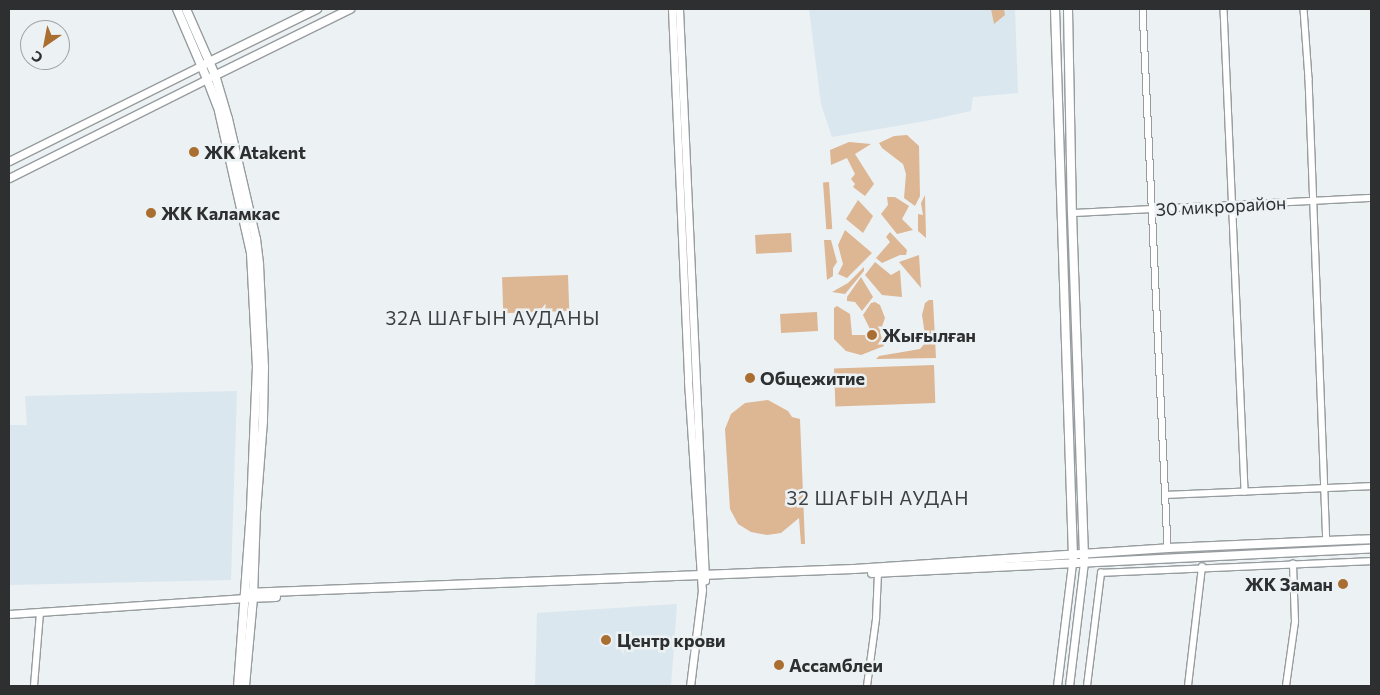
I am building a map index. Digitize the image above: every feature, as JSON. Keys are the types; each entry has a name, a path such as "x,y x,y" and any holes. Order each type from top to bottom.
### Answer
{"main road":[{"path":"177,9 202,65 211,77 228,119 256,239 261,284 264,396 249,595 245,686"},
{"path":"186,9 210,62 211,77"},
{"path":"202,65 318,9"},
{"path":"211,77 350,9"},
{"path":"1055,9 1060,214 1073,559"},
{"path":"1068,9 1072,213 1084,558"},
{"path":"249,595 878,572 1073,559 1168,548 1371,539"},
{"path":"1084,558 1124,561 1371,549"},
{"path":"702,578 1073,559"},
{"path":"238,686 249,595"}],"street":[{"path":"672,9 688,381 702,578"},
{"path":"679,9 702,578 690,686"},
{"path":"1143,9 1168,548"},
{"path":"1224,9 1245,492"},
{"path":"1304,9 1309,79 1312,201 1327,540"},
{"path":"9,162 202,65"},
{"path":"9,178 211,77"},
{"name":"30 микрорайон","path":"1072,213 1371,198"},
{"path":"1167,495 1371,486"},
{"path":"1069,686 1084,558"},
{"path":"1058,686 1073,559"},
{"path":"1087,686 1100,573 1371,560"},
{"path":"1124,561 1125,571"},
{"path":"1286,686 1295,622 1293,564"},
{"path":"1188,686 1202,567"},
{"path":"867,686 876,619 878,572"},
{"path":"9,614 249,595"},
{"path":"34,686 40,613"}],"shaded area":[{"path":"809,9 1015,9 1018,93 973,97 971,111 926,121 832,137 821,104"},
{"path":"991,9 1004,9 1005,15 994,24"},
{"path":"907,135 919,146 920,196 915,206 904,198 906,174 903,164 882,148 879,143 894,136"},
{"path":"849,142 871,144 855,154 874,184 865,196 853,187 855,184 851,179 855,174 847,158 831,165 830,150"},
{"path":"823,182 829,182 832,229 826,229"},
{"path":"925,195 926,238 918,231 918,214 923,215 921,203"},
{"path":"887,197 895,197 909,206 902,219 913,230 897,234 881,214 888,205"},
{"path":"858,200 873,216 863,233 846,219"},
{"path":"845,230 872,253 847,278 838,274 843,264 838,245"},
{"path":"890,232 907,250 906,255 900,255 882,263 876,258 890,242 886,237"},
{"path":"791,233 792,252 756,254 755,235"},
{"path":"824,240 831,240 837,262 833,268 833,276 827,280"},
{"path":"919,255 921,288 899,262"},
{"path":"875,262 891,275 900,270 902,297 882,295 865,275"},
{"path":"864,267 864,271 845,294 832,292 848,283"},
{"path":"568,275 569,311 503,313 502,277"},
{"path":"861,277 873,297 862,311 855,302 847,301 847,297"},
{"path":"933,300 936,358 876,359 879,356 920,349 926,342 922,315 925,303"},
{"path":"875,302 880,305 885,318 880,332 884,346 861,355 846,351 834,339 834,308 837,306 850,314 852,335 867,335 870,329 863,315 871,303"},
{"path":"817,312 818,331 781,333 780,314"},
{"path":"934,365 935,403 835,406 834,368"},
{"path":"237,391 231,580 9,585 9,425 27,425 25,396"},
{"path":"768,400 788,411 792,417 800,419 805,544 801,544 799,518 781,533 767,535 751,532 738,524 730,509 725,429 731,414 745,403"},
{"name":"Центр крови","path":"677,604 671,686 535,686 537,613"}],"place":[{"name":"ЖК Atakent","path":"194,152"},
{"name":"ЖК Каламкас","path":"151,213"},
{"name":"Жығылған","path":"872,335"},
{"name":"Общежитие","path":"750,378"},
{"name":"ЖК Заман","path":"1343,584"},
{"name":"Центр крови","path":"606,640"},
{"name":"Ассамблеи","path":"779,665"}],"district":[{"name":"32А ШАҒЫН АУДАНЫ","path":"493,318"},
{"name":"32 ШАҒЫН АУДАН","path":"878,498"}]}
